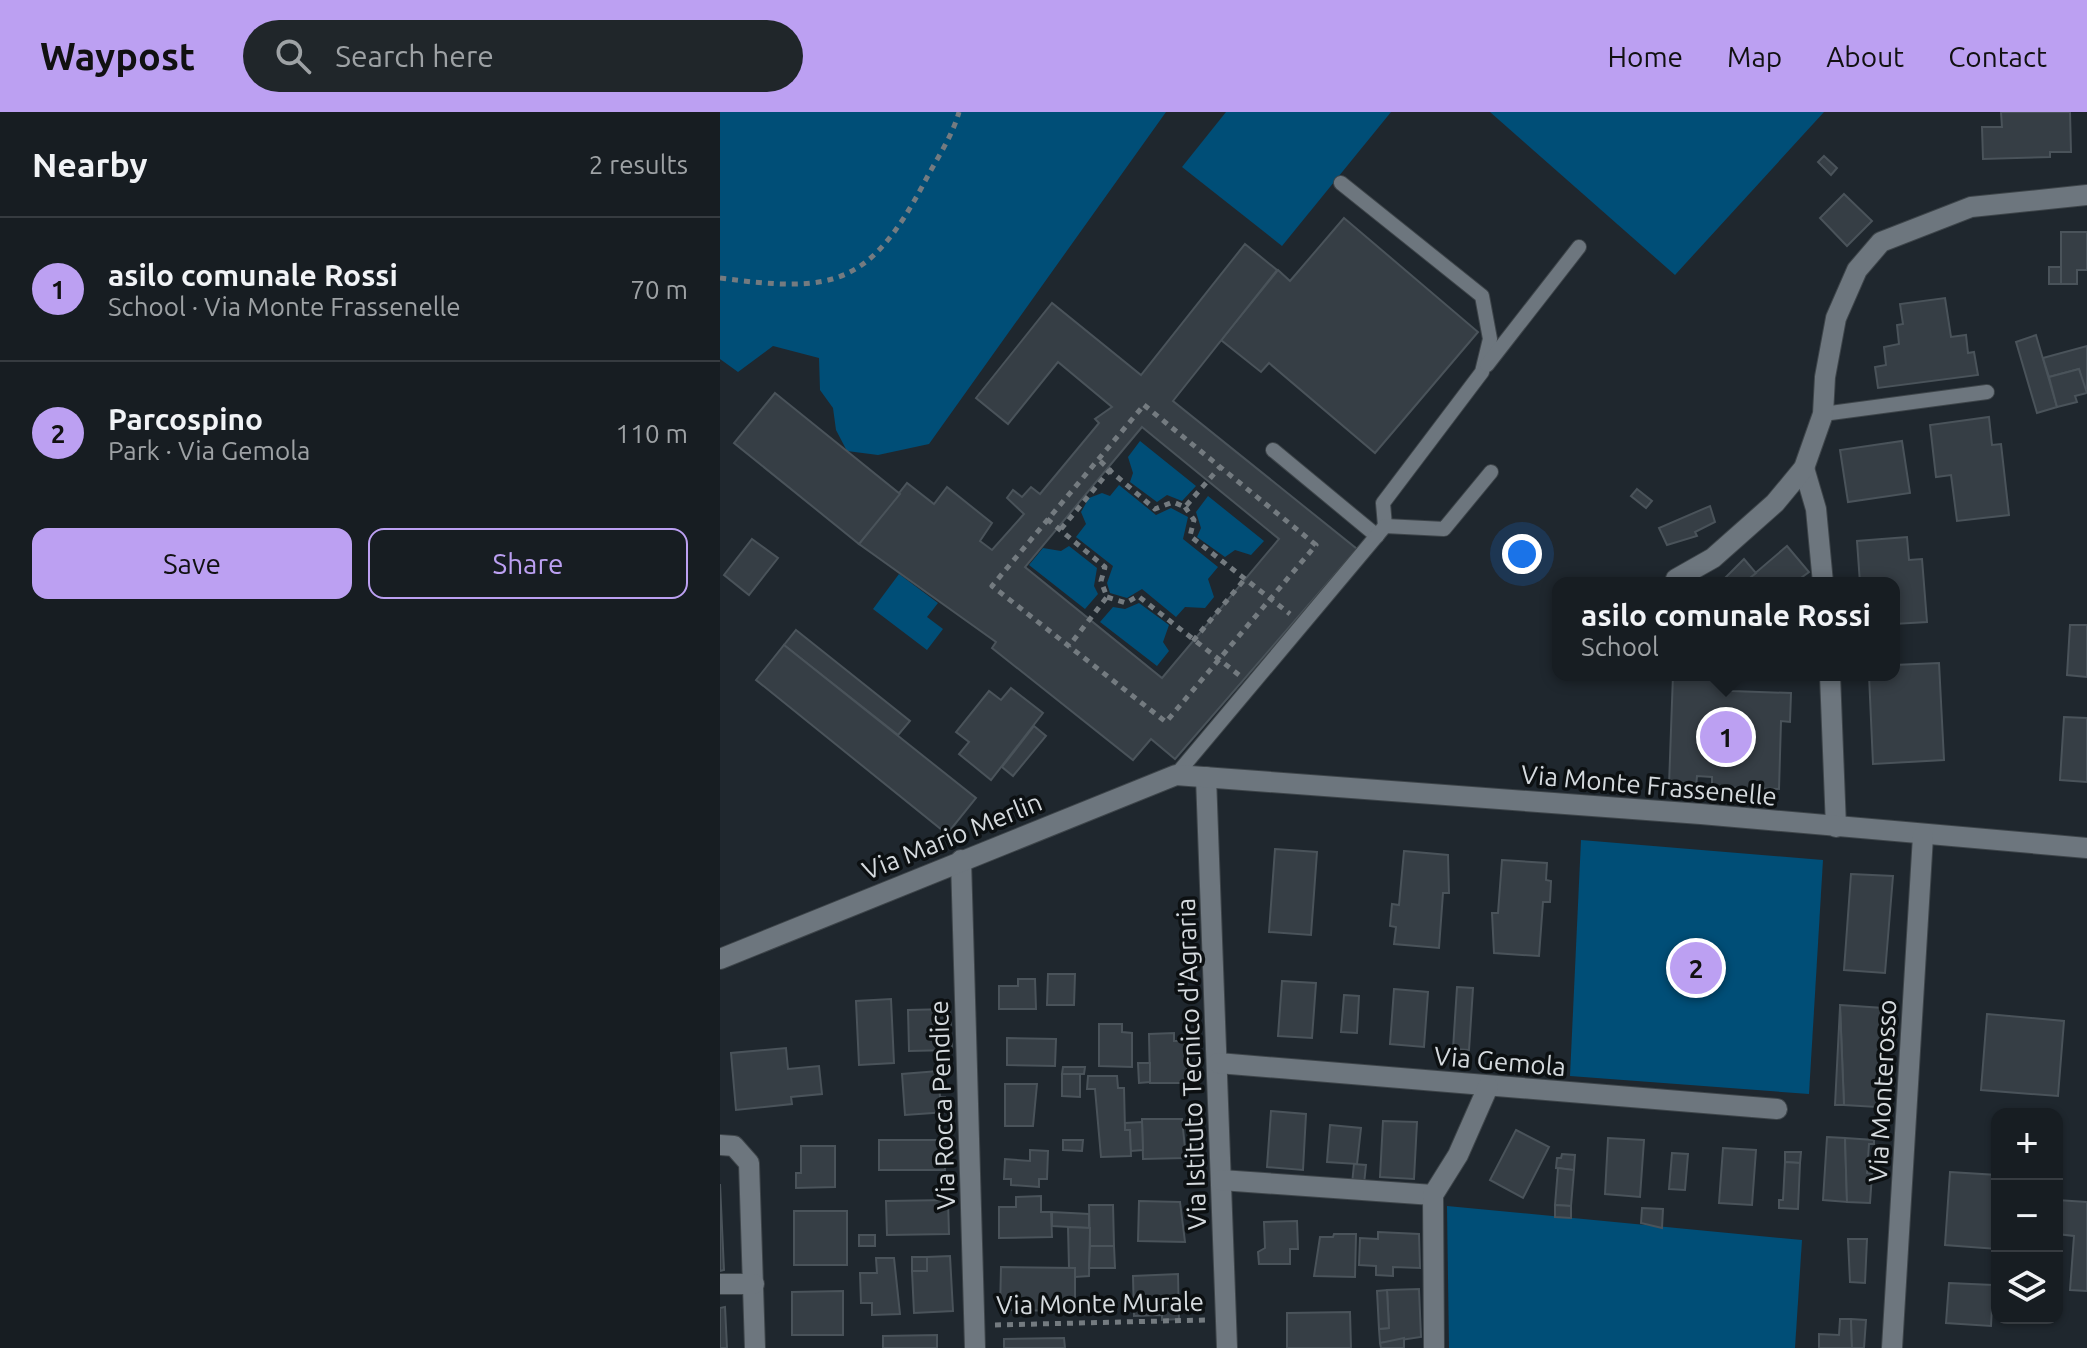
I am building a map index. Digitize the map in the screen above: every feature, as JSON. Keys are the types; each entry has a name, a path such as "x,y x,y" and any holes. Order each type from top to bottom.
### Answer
{"street":[{"path":"1680,577 1713,558 1775,503 1804,468 1823,414 1836,318 1857,270 1881,242 1971,207 2087,195"},
{"path":"1804,468 1816,509 1822,577"},
{"path":"1830,681 1836,827"},
{"name":"Via Mario Merlin","path":"720,959 1176,775 1206,777"},
{"name":"Via Monte Frassenelle","path":"1206,777 2087,848"},
{"name":"Via Istituto Tecnico d'Agraria","path":"1206,777 1227,1348"},
{"name":"Via Monterosso","path":"1892,1348 1923,836"},
{"name":"Via Rocca Pendice","path":"961,860 975,1348"},
{"name":"Via Gemola","path":"1218,1063 1777,1109"},
{"path":"1434,1348 1433,1195 1458,1155 1488,1087"},
{"path":"720,1145 734,1146 749,1163 755,1348"},
{"path":"1221,1180 1433,1195"},
{"path":"720,1284 754,1284"}],"lane":[{"path":"1341,183 1482,296 1490,339 1482,372"},
{"path":"1176,775 1381,531 1383,503 1579,247"},
{"path":"1823,414 1987,392"},
{"path":"1273,450 1381,531 1444,529 1491,472"}],"path":[{"path":"720,278 762,284 817,284 850,274 878,255 908,211 959,112"},
{"path":"1144,405 1316,545 1273,601 1166,722 992,586 1098,459 1144,405"},
{"path":"1098,459 1155,509 1173,502 1185,507 1194,520 1190,536 1303,624"},
{"path":"1185,507 1220,467"},
{"path":"1061,529 1109,470"},
{"path":"1047,519 1105,567 1101,581 1107,597"},
{"path":"1193,641 1244,580"},
{"path":"1107,597 1126,603 1138,596 1251,684"},
{"path":"1069,646 1107,597"},
{"name":"Via Monte Murale","path":"975,1325 1226,1320"}],"shaded area":[{"path":"720,112 1166,112 929,444 878,455 847,451 836,430 833,408 820,390 819,358 773,346 738,372 720,359"},
{"path":"1226,112 1391,112 1282,246 1182,167"},
{"path":"1490,112 1824,112 1675,275"},
{"path":"1140,441 1196,486 1182,501 1167,495 1157,502 1130,482 1133,473 1128,457"},
{"path":"1119,485 1156,515 1171,508 1188,517 1183,539 1218,567 1208,579 1214,597 1205,608 1185,607 1176,617 1142,589 1127,598 1110,593 1107,583 1113,566 1076,537 1086,524 1081,512 1089,498 1102,493 1110,496"},
{"path":"1208,496 1264,541 1251,555 1235,550 1225,557 1197,537 1201,528 1196,512"},
{"path":"1069,546 1097,568 1094,586 1098,594 1085,609 1029,565 1043,548 1061,551"},
{"path":"899,574 938,603 927,617 943,629 927,650 873,609"},
{"path":"1139,603 1169,625 1163,642 1169,651 1157,666 1100,622 1113,607 1125,609"},
{"path":"1581,840 1823,860 1809,1094 1570,1076"},
{"path":"1447,1206 1802,1240 1795,1348 1449,1348"}],"building":[{"path":"2001,112 2070,112 2071,152 2050,152 2050,157 1983,159 1982,127 2002,127"},
{"path":"1824,156 1837,168 1831,175 1818,162"},
{"path":"1844,194 1872,221 1847,246 1820,218"},
{"path":"1344,218 1478,332 1375,453 1269,363 1261,372 1221,340 1278,270 1290,281"},
{"path":"2061,232 2087,232 2087,270 2077,270 2077,284 2061,284"},
{"path":"1245,244 1277,270 1173,401 1357,549 1175,759 1151,739 1133,760 992,648 996,642 859,544 907,483 934,504 947,487 992,523 980,541 992,550 1024,514 1007,498 1013,490 1022,497 1031,487 1040,494 1099,423 1095,419 1112,407 1058,362 1008,424 976,398 1052,303 1141,375","holes":["1142,427 1279,539 1162,678 1025,567"]},
{"path":"2049,267 2061,267 2061,284 2049,284"},
{"path":"1945,298 1951,337 1966,335 1968,353 1974,352 1978,375 1878,388 1875,367 1886,365 1884,347 1899,344 1897,325 1903,324 1900,304"},
{"path":"2036,335 2057,407 2037,413 2016,342"},
{"path":"2087,346 2087,388 2084,388 2079,369 2049,377 2043,358"},
{"path":"2079,369 2087,393 2075,396 2077,402 2057,407 2049,377"},
{"path":"775,393 900,494 859,544 734,443"},
{"path":"1989,417 1992,445 2001,444 2009,515 1957,521 1951,475 1936,477 1930,425"},
{"path":"1902,441 1910,493 1848,502 1840,450"},
{"path":"1637,489 1652,501 1646,508 1631,496"},
{"path":"1710,506 1715,522 1695,532 1697,536 1667,545 1659,528"},
{"path":"1907,537 1909,560 1922,559 1927,622 1900,624 1900,577 1860,577 1857,541"},
{"path":"752,539 778,558 749,595 724,575"},
{"path":"1787,546 1809,572 1802,577 1751,577"},
{"path":"1744,559 1756,573 1751,577 1726,577"},
{"path":"2070,625 2087,625 2087,677 2067,675"},
{"path":"796,630 910,721 898,735 784,645"},
{"path":"784,645 976,798 947,834 756,680"},
{"path":"1939,663 1944,760 1873,764 1869,681 1900,681 1900,665"},
{"path":"1673,681 1732,681 1732,691 1791,693 1790,722 1781,721 1779,789 1712,787 1712,777 1697,776 1696,787 1669,785"},
{"path":"1011,688 1043,713 991,780 959,754 969,742 956,732 989,691 1001,700"},
{"path":"2064,717 2087,718 2087,782 2060,780"},
{"path":"1034,726 1046,736 1013,776 1002,767"},
{"path":"1275,849 1317,852 1311,935 1269,932"},
{"path":"1404,851 1448,855 1449,893 1443,893 1439,948 1394,944 1396,927 1390,926 1392,904 1399,905"},
{"path":"1502,860 1547,863 1546,880 1551,881 1550,902 1543,902 1539,956 1494,953 1492,913 1498,913"},
{"path":"1851,874 1893,876 1885,973 1844,970"},
{"path":"1048,974 1075,974 1074,1005 1047,1005"},
{"path":"1018,979 1035,979 1036,1009 999,1009 999,986 1018,986"},
{"path":"1282,981 1316,983 1312,1038 1278,1036"},
{"path":"1457,987 1473,988 1469,1050 1453,1049"},
{"path":"1394,989 1428,992 1424,1047 1390,1044"},
{"path":"1344,995 1359,996 1357,1033 1341,1032"},
{"path":"891,999 894,1063 859,1065 856,1001"},
{"path":"1840,1005 1883,1008 1877,1107 1844,1105"},
{"path":"1840,1007 1844,1105 1835,1105"},
{"path":"950,1009 952,1050 909,1051 908,1010"},
{"path":"1987,1014 2064,1021 2058,1096 1981,1090"},
{"path":"1099,1024 1122,1024 1122,1032 1132,1033 1132,1067 1099,1066"},
{"path":"1174,1033 1174,1041 1187,1041 1187,1083 1150,1083 1149,1034"},
{"path":"1007,1038 1056,1039 1055,1066 1007,1065"},
{"path":"786,1048 788,1069 819,1066 822,1094 791,1097 792,1104 736,1110 731,1053"},
{"path":"1138,1063 1150,1063 1150,1082 1139,1083"},
{"path":"1063,1067 1085,1067 1084,1074 1062,1074"},
{"path":"938,1071 940,1097 945,1097 947,1112 905,1115 902,1074"},
{"path":"1062,1074 1080,1074 1080,1097 1062,1096"},
{"path":"1088,1076 1117,1076 1118,1088 1124,1088 1125,1130 1130,1130 1131,1156 1101,1157 1095,1089 1087,1089"},
{"path":"1005,1084 1037,1084 1033,1126 1005,1126"},
{"path":"1271,1111 1306,1114 1303,1170 1267,1167"},
{"path":"1142,1119 1182,1119 1186,1158 1143,1159"},
{"path":"1383,1121 1417,1122 1414,1179 1380,1177"},
{"path":"1142,1122 1143,1150 1131,1151 1130,1130 1125,1130 1125,1123"},
{"path":"1330,1125 1361,1128 1357,1164 1327,1162"},
{"path":"1516,1130 1549,1147 1523,1198 1490,1180"},
{"path":"1827,1137 1845,1138 1847,1202 1823,1200"},
{"path":"1608,1138 1644,1140 1640,1197 1605,1194"},
{"path":"1845,1138 1874,1140 1874,1144 1869,1144 1867,1173 1872,1174 1870,1203 1847,1202"},
{"path":"879,1140 945,1140 945,1170 879,1170"},
{"path":"1063,1140 1083,1140 1082,1151 1063,1150"},
{"path":"801,1146 835,1146 835,1187 796,1188 796,1173 801,1173"},
{"path":"1723,1148 1756,1150 1752,1205 1719,1203"},
{"path":"1030,1150 1048,1151 1047,1179 1039,1179 1039,1187 1011,1185 1011,1179 1004,1179 1005,1159 1030,1161"},
{"path":"1785,1152 1801,1152 1800,1163 1785,1162"},
{"path":"1672,1153 1688,1154 1685,1190 1669,1189"},
{"path":"1562,1154 1575,1155 1574,1170 1556,1168 1557,1158 1561,1158"},
{"path":"1785,1162 1800,1163 1798,1209 1779,1208 1779,1200 1783,1200"},
{"path":"1354,1164 1366,1165 1364,1184 1352,1184"},
{"path":"1558,1168 1574,1170 1571,1206 1555,1205"},
{"path":"1950,1172 1991,1175 1991,1249 1945,1245"},
{"path":"720,1184 724,1270 720,1271"},
{"path":"1041,1196 1041,1212 1051,1212 1052,1237 999,1238 999,1207 1016,1207 1016,1197"},
{"path":"948,1200 949,1234 887,1235 886,1201"},
{"path":"2063,1200 2087,1202 2087,1291 2070,1290 2074,1236 2063,1235"},
{"path":"1139,1201 1180,1202 1185,1242 1138,1241"},
{"path":"1089,1205 1113,1205 1114,1246 1090,1246"},
{"path":"1555,1205 1571,1206 1571,1218 1555,1217"},
{"path":"1642,1208 1663,1209 1662,1228 1641,1223"},
{"path":"794,1211 847,1211 847,1265 794,1265"},
{"path":"1052,1212 1089,1214 1089,1228 1052,1226"},
{"path":"1297,1221 1298,1249 1290,1249 1290,1264 1259,1264 1258,1252 1265,1248 1264,1222"},
{"path":"1068,1227 1090,1228 1089,1276 1075,1277 1075,1268 1069,1268"},
{"path":"1378,1232 1419,1234 1420,1268 1393,1267 1393,1276 1376,1275 1376,1266 1359,1265 1360,1238 1378,1239"},
{"path":"1334,1234 1356,1234 1355,1277 1314,1276 1320,1237 1333,1237"},
{"path":"859,1235 875,1235 875,1246 859,1246"},
{"path":"1848,1239 1867,1239 1865,1283 1850,1282"},
{"path":"1090,1246 1114,1246 1115,1268 1089,1268"},
{"path":"950,1256 953,1311 914,1313 912,1271 927,1271 927,1257"},
{"path":"912,1257 927,1257 927,1271 912,1271"},
{"path":"876,1258 894,1258 900,1314 872,1315 872,1303 861,1303 860,1273 877,1273"},
{"path":"1001,1267 1075,1268 1075,1311 1000,1310"},
{"path":"1178,1274 1179,1319 1162,1320 1162,1315 1134,1316 1133,1276"},
{"path":"1949,1283 1991,1285 1991,1326 1946,1323"},
{"path":"1419,1289 1421,1337 1380,1343 1379,1329 1389,1328 1387,1290"},
{"path":"1387,1290 1389,1328 1379,1329 1377,1291"},
{"path":"843,1291 843,1335 792,1335 792,1292"},
{"path":"725,1307 727,1348 720,1348 720,1308"},
{"path":"1350,1312 1351,1348 1287,1348 1287,1313"},
{"path":"1840,1319 1851,1319 1852,1348 1819,1348 1819,1334 1839,1335"},
{"path":"1851,1319 1866,1320 1864,1348 1852,1348"},
{"path":"937,1335 937,1348 883,1348 883,1336"},
{"path":"1064,1338 1065,1348 1004,1348 1004,1339"},
{"path":"1404,1338 1404,1348 1381,1348 1380,1343"}],"place":[{"name":"asilo comunale Rossi","path":"1726,737"},
{"name":"Parcospino","path":"1696,968"}]}
